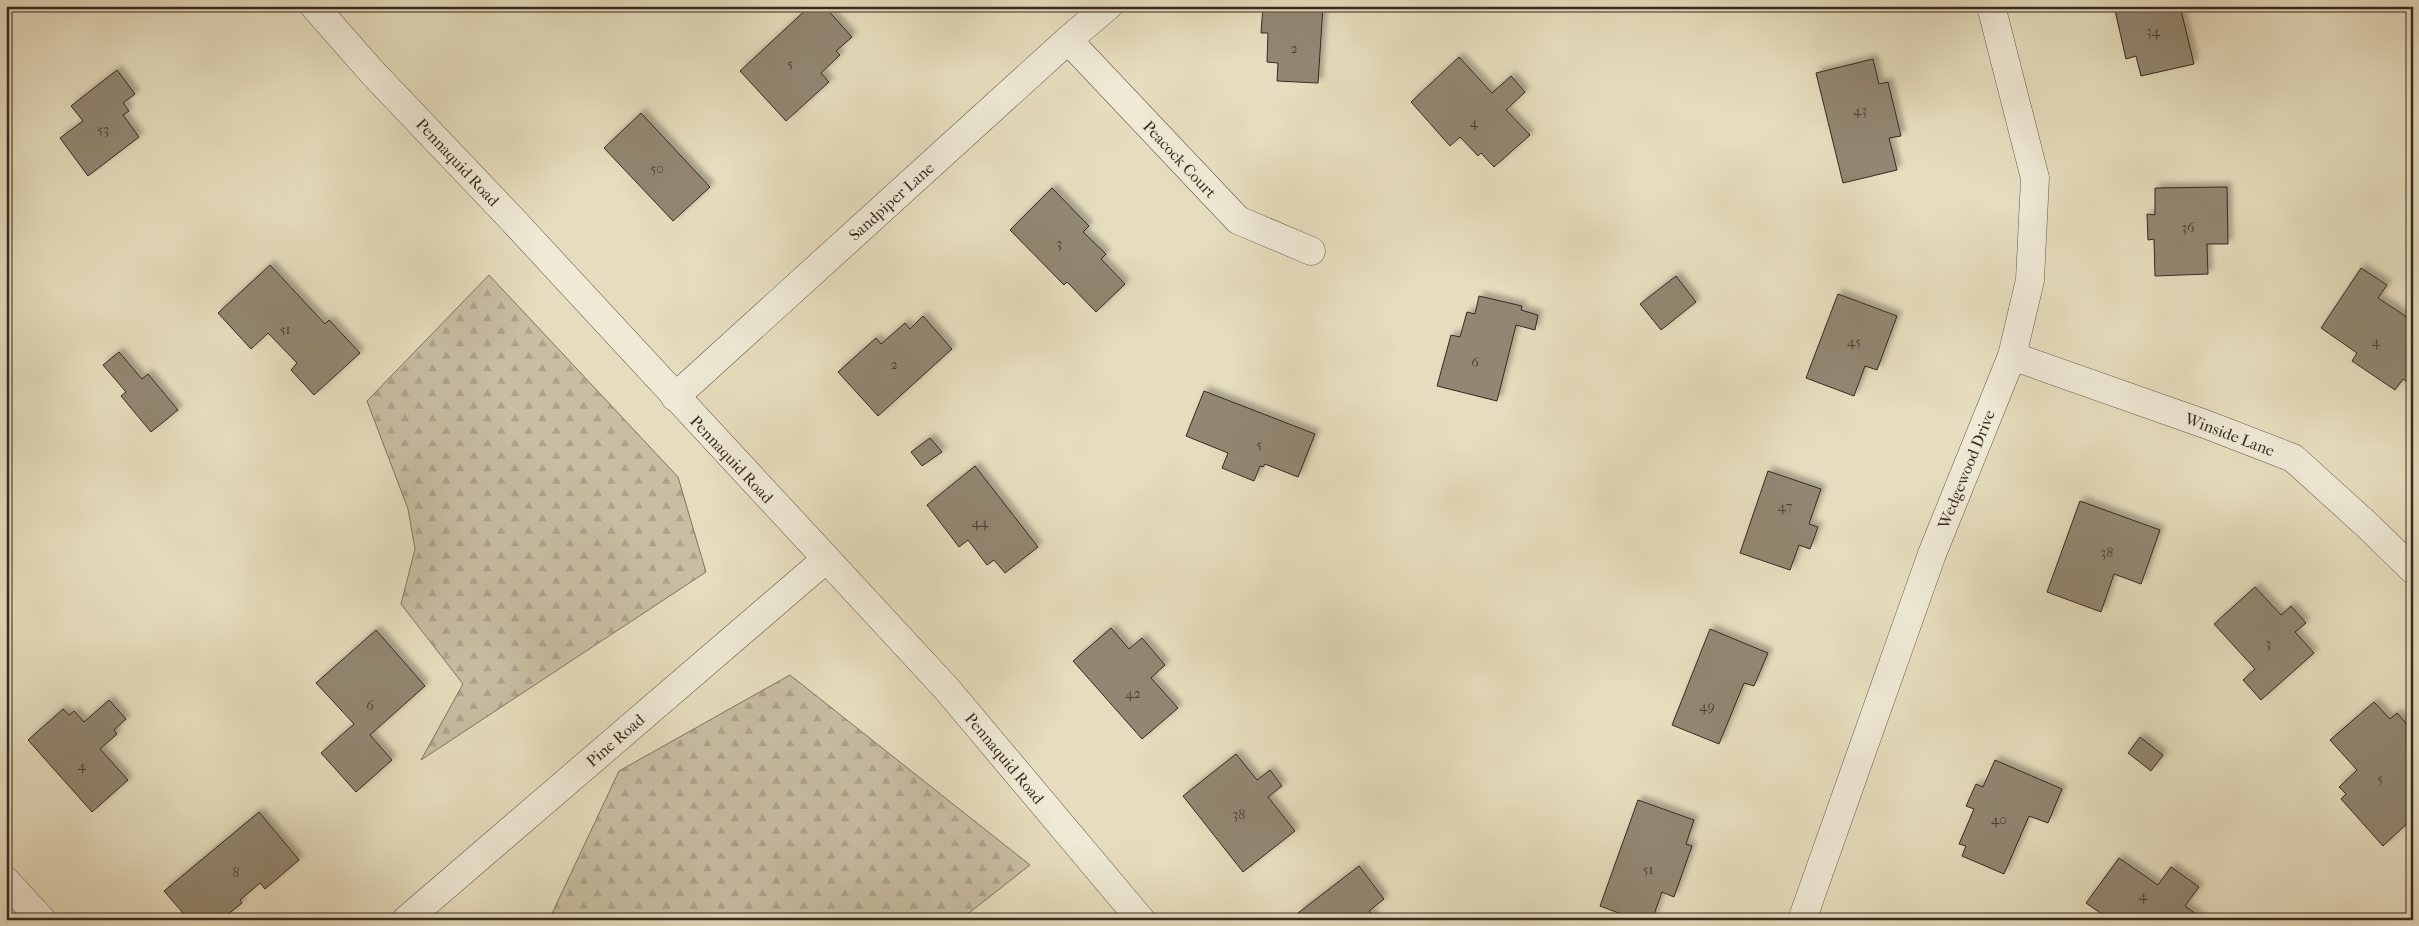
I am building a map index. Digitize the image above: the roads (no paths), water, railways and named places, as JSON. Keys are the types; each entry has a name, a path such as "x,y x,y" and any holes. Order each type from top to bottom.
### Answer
{"street":[{"name":"Pennaquid Road","path":"314,6 372,72 510,216 825,560 946,688 1141,920"},
{"name":"Sandpiper Lane","path":"675,396 1068,40 1108,6"},
{"name":"Wedgewood Drive","path":"1802,920 1932,554 2012,356 2030,280 2035,178 1991,6"},
{"name":"Peacock Court","path":"1068,40 1238,220 1312,251"},
{"name":"Winside Lane","path":"2012,356 2205,424 2293,458 2367,525 2413,570"},
{"name":"Pine Road","path":"406,920 825,560"},
{"path":"6,882 42,920"}]}
